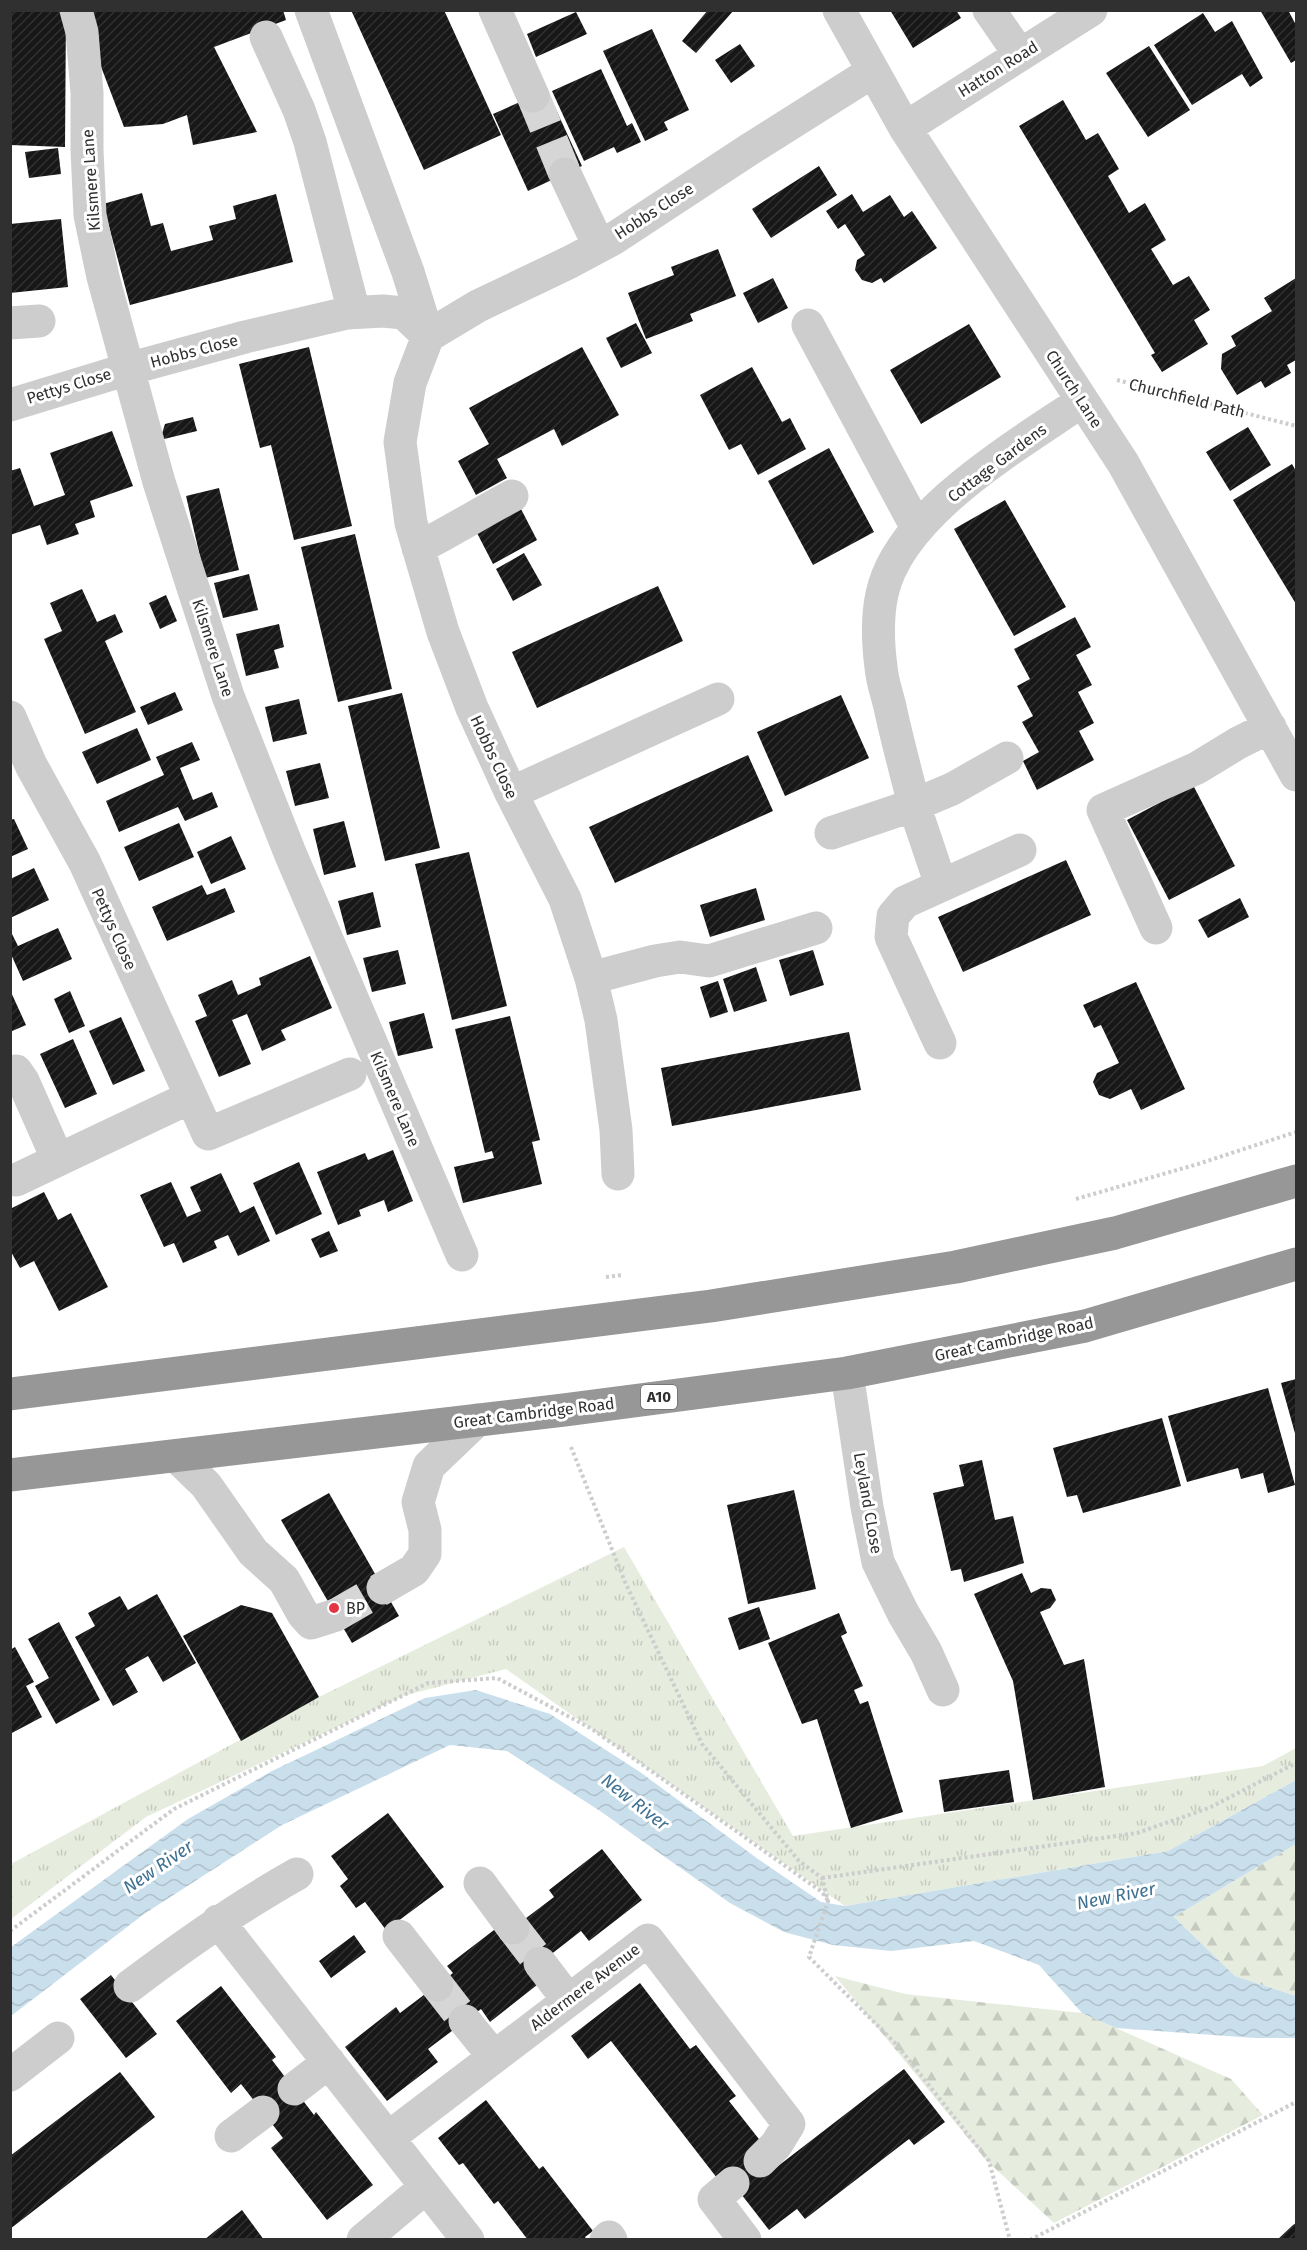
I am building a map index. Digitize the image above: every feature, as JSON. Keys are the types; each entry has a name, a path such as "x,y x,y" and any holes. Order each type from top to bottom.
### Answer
{"highway":[{"path":"10,1394 711,1306 944,1269 1115,1233 1296,1181"},
{"name":"Great Cambridge Road","path":"10,1475 477,1420 846,1372 1085,1326 1296,1264"}],"street":[{"name":"Kilsmere Lane","path":"76,10 82,32 87,93 90,215 103,277 159,482 228,696 304,885 462,1255"},
{"path":"311,10 408,272 428,336"},
{"path":"495,10 533,96"},
{"name":"Church Lane","path":"839,10 905,128 1123,463 1296,776"},
{"path":"989,10 1020,56"},
{"name":"Hatton Road","path":"905,128 1091,10"},
{"path":"266,37 299,110 354,312"},
{"name":"Hobbs Close","path":"618,1174 616,1130 601,1020 591,978 565,899 471,708 443,632 411,523 400,442 410,383 428,336 478,306 599,246 873,72"},
{"path":"566,174 599,246"},
{"name":"Hobbs Close","path":"128,369 245,337 354,312 383,311 404,314 428,336"},
{"path":"808,325 917,528"},
{"name":"Pettys Close","path":"10,405 128,369"},
{"name":"Cottage Gardens","path":"941,885 914,805 881,669 878,631 882,594 905,544 917,528 959,489 997,459 1082,401"},
{"path":"418,548 451,532 469,519 512,496"},
{"path":"511,793 718,699"},
{"name":"Pettys Close","path":"10,717 21,771 86,863 208,1134 350,1074"},
{"path":"1156,928 1103,810 1197,768 1270,727"},
{"path":"831,833 914,805 952,789 1007,758"},
{"path":"940,1043 891,937 892,916 905,902 1020,850"},
{"path":"591,978 655,961 680,957 709,961 816,927"},
{"path":"17,1077 58,1160"},
{"path":"16,1180 191,1097"},
{"name":"Leyland CLose","path":"846,1372 867,1508 878,1562 903,1613 926,1652 943,1690"},
{"path":"383,1588 414,1570 425,1554 425,1530 418,1502 429,1466 477,1420"},
{"path":"176,1456 206,1485 253,1552 284,1580 303,1614 311,1623 336,1615"},
{"path":"130,1986 218,1921 297,1874"},
{"path":"480,1883 513,1928"},
{"path":"218,1921 468,2240"},
{"path":"399,1936 437,1985"},
{"name":"Aldermere Avenue","path":"388,2138 648,1940 789,2124 776,2145 760,2161"},
{"path":"540,1963 568,2000"},
{"path":"465,2021 494,2057"},
{"path":"10,2075 58,2038"},
{"path":"294,2089 329,2062"},
{"path":"231,2136 263,2112"},
{"path":"733,2183 714,2199 745,2240"},
{"path":"363,2240 426,2187"}],"path":[{"name":"Churchfield Path","path":"1082,401 1117,380 1296,426"},
{"path":"1066,1202 1198,1164 1296,1132"},
{"path":"602,1278 625,1275"},
{"path":"570,1444 625,1582 702,1744 799,1861 822,1878 828,1901 810,1957 897,2045 989,2162 1010,2240"},
{"path":"10,1931 174,1809 428,1683 497,1678 592,1729 822,1892 828,1901"},
{"path":"822,1878 1137,1833 1209,1808 1296,1763"},
{"path":"1030,2240 1296,2102"}],"green space":[{"path":"624,1547 793,1836 1263,1766 1296,1748 1296,1780 1168,1851 845,1906 506,1669 403,1696 146,1817 11,1919 11,1864 319,1697"},
{"path":"1296,1844 1296,1996 1235,1976 1174,1917"},
{"path":"835,1976 905,1994 1082,2013 1231,2079 1263,2115 1054,2223 986,2160"}],"water":[{"name":"New River","path":"476,1690 550,1714 640,1772 758,1859 821,1902 845,1906 1168,1851 1296,1780 1296,1844 1174,1917 1235,1976 1296,1996 1296,2038 1255,2038 1116,2028 1082,2013 1039,1965 974,1941 891,1951 833,1945 784,1932 730,1903 600,1811 507,1751 450,1745 282,1825 144,1914 11,2016 11,1947 188,1819 272,1771 425,1698"}],"building":[{"path":"10,10 66,10 65,147 10,145"},
{"path":"84,10 283,10 286,20 214,47 257,132 193,145 187,115 163,124 124,127 87,30"},
{"path":"351,10 444,10 501,135 424,170"},
{"path":"708,10 734,10 696,53 682,41"},
{"path":"890,10 956,10 961,18 913,48"},
{"path":"1260,10 1288,10 1296,25 1296,60 1291,63"},
{"path":"576,12 587,34 536,57 527,34"},
{"path":"1203,13 1215,32 1232,21 1263,78 1250,87 1242,74 1192,105 1154,45"},
{"path":"652,29 689,110 664,122 668,130 645,141 603,51"},
{"path":"740,44 755,66 731,83 715,60"},
{"path":"1149,46 1190,110 1148,137 1106,73"},
{"path":"601,69 627,126 632,123 641,142 617,153 614,147 584,161 552,91"},
{"path":"547,90 582,166 528,191 493,114"},
{"path":"1063,100 1086,140 1098,133 1119,169 1108,176 1129,213 1145,203 1166,240 1151,249 1173,285 1189,276 1210,310 1194,320 1208,344 1162,372 1151,355 1155,353 1019,126"},
{"path":"58,148 61,174 29,178 25,152"},
{"path":"819,166 837,195 771,238 752,209"},
{"path":"142,193 151,226 163,223 171,251 213,240 209,226 236,219 233,206 276,194 293,262 130,305 103,204"},
{"path":"852,194 863,212 890,195 904,217 912,211 937,248 884,283 881,278 872,283 862,280 855,270 857,260 865,255 845,224 838,229 826,211"},
{"path":"61,219 68,287 10,293 10,224"},
{"path":"718,249 736,296 690,314 693,321 646,339 628,293 674,275 671,267"},
{"path":"773,278 788,308 758,323 743,293"},
{"path":"1296,278 1296,360 1287,365 1291,373 1265,388 1261,381 1237,395 1221,369 1222,354 1236,346 1231,336 1272,311 1264,298"},
{"path":"636,323 652,353 621,368 606,338"},
{"path":"969,324 1001,377 921,424 890,370"},
{"path":"309,347 352,526 294,540 271,445 260,448 239,364"},
{"path":"582,347 619,415 562,446 554,429 497,459 507,478 476,495 458,461 489,444 469,408"},
{"path":"752,367 782,422 790,418 806,449 758,475 741,444 729,450 700,395"},
{"path":"193,417 197,431 160,440 165,424"},
{"path":"1248,427 1271,465 1230,491 1206,452"},
{"path":"112,431 133,486 90,501 95,517 75,524 79,534 47,545 40,525 10,535 10,471 20,468 34,506 65,495 50,453"},
{"path":"829,448 874,532 813,565 768,481"},
{"path":"1292,464 1296,471 1296,604 1233,500"},
{"path":"219,488 239,570 205,578 186,496"},
{"path":"1005,500 1066,607 1014,636 954,529"},
{"path":"521,509 537,540 493,564 477,533"},
{"path":"355,534 392,689 338,702 301,547"},
{"path":"524,553 542,585 513,601 496,569"},
{"path":"249,574 258,610 223,618 214,583"},
{"path":"658,586 683,641 537,708 512,652"},
{"path":"82,589 97,622 115,614 123,632 105,641 136,712 85,734 44,639 62,631 50,603"},
{"path":"166,595 177,621 160,629 149,603"},
{"path":"1075,617 1091,647 1076,655 1092,685 1078,692 1094,723 1079,731 1094,760 1037,790 1023,761 1039,752 1022,722 1033,716 1017,686 1030,679 1014,649"},
{"path":"279,624 284,647 274,650 279,668 246,676 236,634"},
{"path":"175,692 183,710 148,725 140,707"},
{"path":"402,693 440,848 385,861 348,706"},
{"path":"841,695 869,758 785,796 757,732"},
{"path":"299,699 307,734 273,742 265,707"},
{"path":"137,728 151,760 97,784 82,752"},
{"path":"192,742 200,760 180,768 193,800 212,792 218,807 185,821 178,807 119,832 106,801 164,775 156,757"},
{"path":"748,755 773,811 615,883 589,827"},
{"path":"320,763 329,798 295,806 286,771"},
{"path":"1193,785 1235,866 1169,900 1127,820"},
{"path":"14,819 28,849 10,857 10,820"},
{"path":"344,821 356,867 324,875 313,829"},
{"path":"179,823 194,857 139,881 124,847"},
{"path":"231,836 246,869 211,884 197,852"},
{"path":"469,852 507,1006 452,1020 415,864"},
{"path":"1066,860 1091,915 963,972 938,917"},
{"path":"34,868 49,900 10,918 10,879"},
{"path":"202,885 207,895 225,888 235,912 167,941 152,907"},
{"path":"756,888 765,920 710,937 700,905"},
{"path":"373,892 381,927 347,935 338,901"},
{"path":"1240,898 1249,917 1208,938 1198,920"},
{"path":"58,928 72,959 23,981 10,952 10,930 18,946"},
{"path":"398,950 406,984 372,992 363,958"},
{"path":"813,950 824,985 790,996 779,960"},
{"path":"310,956 332,1008 281,1030 286,1040 262,1051 247,1014 232,1020 251,1064 219,1077 195,1021 207,1016 198,995 232,980 238,995 261,985 259,978"},
{"path":"756,967 767,1001 734,1012 723,979"},
{"path":"718,981 728,1012 710,1018 700,987"},
{"path":"1136,982 1185,1089 1141,1110 1131,1089 1110,1099 1099,1095 1093,1082 1097,1073 1119,1063 1101,1025 1094,1028 1083,1005"},
{"path":"10,990 26,1025 10,1032"},
{"path":"70,991 85,1026 69,1033 54,999"},
{"path":"424,1013 433,1048 398,1056 389,1022"},
{"path":"510,1016 540,1140 532,1142 542,1184 463,1203 454,1167 494,1158 492,1151 485,1153 455,1029"},
{"path":"121,1017 145,1071 113,1085 89,1031"},
{"path":"849,1032 861,1090 672,1126 661,1068"},
{"path":"73,1039 97,1094 65,1108 40,1054"},
{"path":"393,1150 413,1201 388,1212 384,1200 359,1210 361,1216 338,1225 317,1172 365,1153 368,1160"},
{"path":"299,1162 322,1214 276,1235 253,1183"},
{"path":"221,1173 240,1213 254,1206 270,1241 238,1256 228,1235 214,1241 217,1248 183,1263 174,1243 164,1247 140,1195 171,1182 187,1217 201,1211 190,1187"},
{"path":"44,1192 58,1220 71,1213 108,1287 59,1311 34,1261 20,1268 10,1250 10,1209"},
{"path":"329,1231 338,1251 320,1258 311,1239"},
{"path":"1296,1379 1296,1437 1281,1383"},
{"path":"1268,1388 1295,1485 1268,1493 1263,1473 1241,1479 1238,1468 1187,1482 1168,1416"},
{"path":"1162,1418 1181,1486 1083,1513 1077,1495 1067,1497 1053,1448"},
{"path":"982,1460 995,1520 1013,1516 1024,1563 964,1582 961,1569 951,1571 933,1493 964,1486 959,1465"},
{"path":"794,1490 816,1589 748,1604 727,1505"},
{"path":"329,1493 399,1616 352,1643 281,1520"},
{"path":"1022,1573 1031,1593 1041,1588 1051,1589 1056,1600 1050,1608 1040,1612 1064,1665 1084,1659 1105,1787 1033,1800 1013,1681 974,1594"},
{"path":"157,1594 196,1663 163,1682 148,1656 125,1669 138,1692 113,1706 75,1637 95,1626 88,1613 120,1596 128,1610"},
{"path":"241,1605 272,1613 319,1697 241,1741 183,1636"},
{"path":"759,1607 770,1639 739,1650 728,1618"},
{"path":"839,1613 847,1633 841,1636 863,1686 854,1690 860,1704 868,1701 903,1812 851,1828 817,1719 802,1724 768,1643"},
{"path":"59,1622 100,1700 56,1724 35,1686 49,1678 28,1639"},
{"path":"15,1647 34,1682 26,1686 42,1717 10,1734 10,1650"},
{"path":"1009,1770 1014,1802 944,1812 939,1780"},
{"path":"388,1813 444,1887 386,1930 365,1902 356,1908 340,1886 348,1879 331,1856"},
{"path":"602,1849 642,1900 589,1941 581,1931 527,1973 537,1985 490,2022 481,2009 428,2049 438,2062 387,2101 345,2047 396,2007 400,2013 453,1973 447,1966 494,1930 513,1928 554,1897 549,1890"},
{"path":"354,1935 366,1952 331,1978 319,1961"},
{"path":"111,1975 157,2034 126,2058 80,1999"},
{"path":"640,1983 690,2049 696,2045 736,2096 729,2101 762,2143 769,2173 904,2069 945,2122 914,2145 909,2139 805,2219 797,2209 769,2230 724,2172 717,2178 611,2041 588,2059 571,2036"},
{"path":"221,1986 276,2057 272,2060 314,2115 316,2112 373,2185 327,2220 271,2148 283,2138 241,2084 231,2093 176,2021"},
{"path":"120,2072 155,2117 10,2229 10,2156"},
{"path":"486,2100 539,2169 543,2166 593,2231 585,2237 587,2240 528,2240 498,2201 494,2204 463,2163 459,2165 438,2138"},
{"path":"242,2210 264,2240 204,2240 215,2231"},
{"path":"1296,2223 1296,2240 1277,2240 1293,2225"}],"tunnel":[{"path":"533,96 565,174"},
{"path":"336,1615 383,1588"},
{"path":"513,1928 540,1963"},
{"path":"437,1985 465,2021"}],"place":[{"name":"BP","path":"334,1608"}]}
